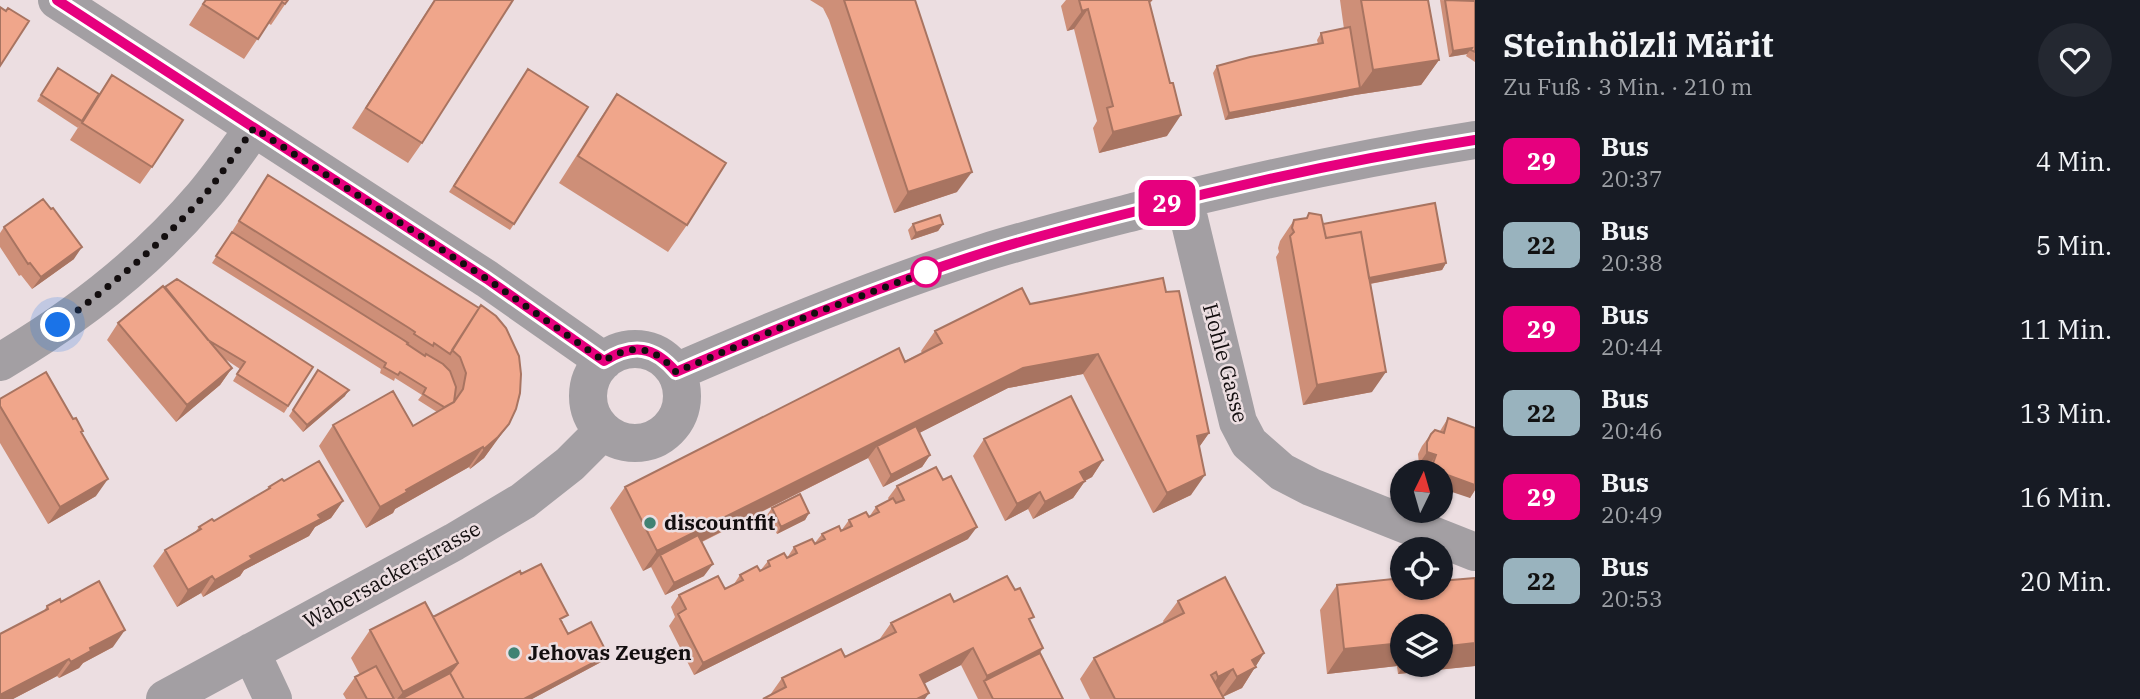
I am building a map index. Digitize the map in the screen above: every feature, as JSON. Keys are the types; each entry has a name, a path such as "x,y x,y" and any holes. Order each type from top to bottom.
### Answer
{"street":[{"path":"57,0 487,279 604,361"},
{"path":"0,362 39,339 98,296 154,247 203,196 254,128"},
{"path":"676,372 815,313 945,265 1067,228 1184,198 1350,162 1475,140"},
{"name":"Hohle Gasse","path":"1184,198 1238,422 1249,443 1282,472 1311,487 1475,552"},
{"path":"629,349 643,349 667,361 676,372 682,401 679,415 671,428 669,452 645,443 615,439 603,431 593,418 588,403 589,387 594,373 604,361 616,354 629,349"},
{"name":"Wabersackerstrasse","path":"165,699 454,542 523,501 570,464 603,431"},
{"path":"251,652 273,699"}],"building":[{"path":"206,0 288,0 285,4 282,2 258,39 203,4"},
{"path":"435,0 513,0 422,143 366,108"},
{"path":"844,0 915,0 972,172 908,192"},
{"path":"1079,0 1152,0 1149,1 1181,115 1113,132 1107,108 1113,106 1088,9 1082,11"},
{"path":"1361,0 1428,0 1439,60 1373,70"},
{"path":"1445,0 1475,1 1475,52 1472,48 1453,51"},
{"path":"0,7 6,11 8,8 29,21 0,66"},
{"path":"1350,27 1360,88 1229,113 1217,66 1323,43 1321,33"},
{"path":"58,68 99,94 82,121 41,95"},
{"path":"528,69 588,107 514,224 454,186"},
{"path":"112,75 183,120 152,167 82,123"},
{"path":"617,94 726,163 687,225 578,156"},
{"path":"268,175 479,308 450,354 434,343 433,346 409,328 239,221"},
{"path":"43,199 82,247 41,277 30,263 28,264 4,227"},
{"path":"1435,203 1446,263 1369,278 1361,232 1326,238 1323,224"},
{"path":"1309,213 1321,215 1326,238 1361,232 1386,372 1317,385 1290,236 1294,232 1294,220 1307,218"},
{"path":"940,215 943,224 916,233 913,224"},
{"path":"232,232 425,356 426,354 443,364 450,371 456,387 454,402 443,408 423,394 426,388 400,372 398,375 384,367 386,363 216,256"},
{"path":"1163,278 1166,292 1179,291 1209,433 1197,436 1205,475 1167,493 1098,354 1023,368 657,551 625,487 899,348 905,362 942,343 935,331 1022,288 1030,304"},
{"path":"177,279 313,367 288,406 237,374 245,362 208,340 165,287"},
{"path":"163,286 232,368 187,405 118,323"},
{"path":"481,305 506,328 519,356 520,393 509,424 484,449 483,447 380,507 333,425 393,391 413,426 454,402 463,389 466,373 460,357 452,350"},
{"path":"318,370 349,390 307,425 293,410"},
{"path":"46,372 73,419 76,418 108,479 60,507 0,406 0,399"},
{"path":"1071,396 1103,460 1080,472 1085,481 1045,502 1040,492 1017,504 984,439"},
{"path":"1448,418 1475,428 1475,485 1453,477 1453,460 1434,460 1436,455 1427,452 1427,442 1431,434 1435,430 1444,433"},
{"path":"916,426 930,455 891,475 877,446"},
{"path":"319,461 343,501 318,515 321,519 250,556 252,559 215,580 212,576 188,590 165,550 201,529 199,527 212,519 214,521 282,479 284,481"},
{"path":"936,467 943,480 951,476 977,527 703,663 678,614 686,609 679,595 718,576 725,589 743,580 740,575 757,566 760,571 770,566 768,561 784,553 787,558 797,553 794,547 812,539 815,544 825,539 822,534 839,526 841,531 852,526 849,520 866,512 869,517 879,512 876,507 893,498 896,503 904,500 897,486"},
{"path":"800,494 809,513 781,527 772,508"},
{"path":"698,535 713,564 674,583 660,555"},
{"path":"541,564 568,615 560,619 568,634 591,622 608,655 524,699 464,699 450,673 458,663 433,617 520,571 521,574"},
{"path":"1007,576 1015,590 1020,588 1034,617 1029,619 1043,648 987,676 973,648 920,675 929,693 917,699 763,699 786,687 782,678 841,649 845,657 896,632 891,623 950,594 954,602"},
{"path":"1225,577 1264,653 1252,660 1256,667 1237,677 1233,669 1218,677 1216,672 1211,675 1224,699 1115,699 1094,658 1184,613 1178,601"},
{"path":"1475,578 1475,643 1453,646 1453,614 1390,614 1390,644 1344,649 1337,585 1390,579 1390,600 1453,600 1453,580"},
{"path":"99,581 125,630 90,648 91,651 71,662 69,659 0,695 0,634 48,609 47,606 60,599 61,602"},
{"path":"425,602 458,663 403,692 370,630"},
{"path":"1040,653 1063,699 993,699 984,681"},
{"path":"376,666 394,699 367,699 355,677"},
{"path":"450,673 464,699 401,699"}],"bus line":[{"name":"29","path":"57,0 487,279 604,361 629,349 643,349 667,361 676,372 815,313 920,274 1029,239 1224,189 1475,140"}],"place":[{"name":"discountfit","path":"650,523"},
{"name":"Jehovas Zeugen","path":"514,653"}],"route":[{"path":"58,325 98,296 154,247 203,196 254,128 487,279 604,361 629,349 643,349 667,361 676,372 815,313 926,272"}]}
